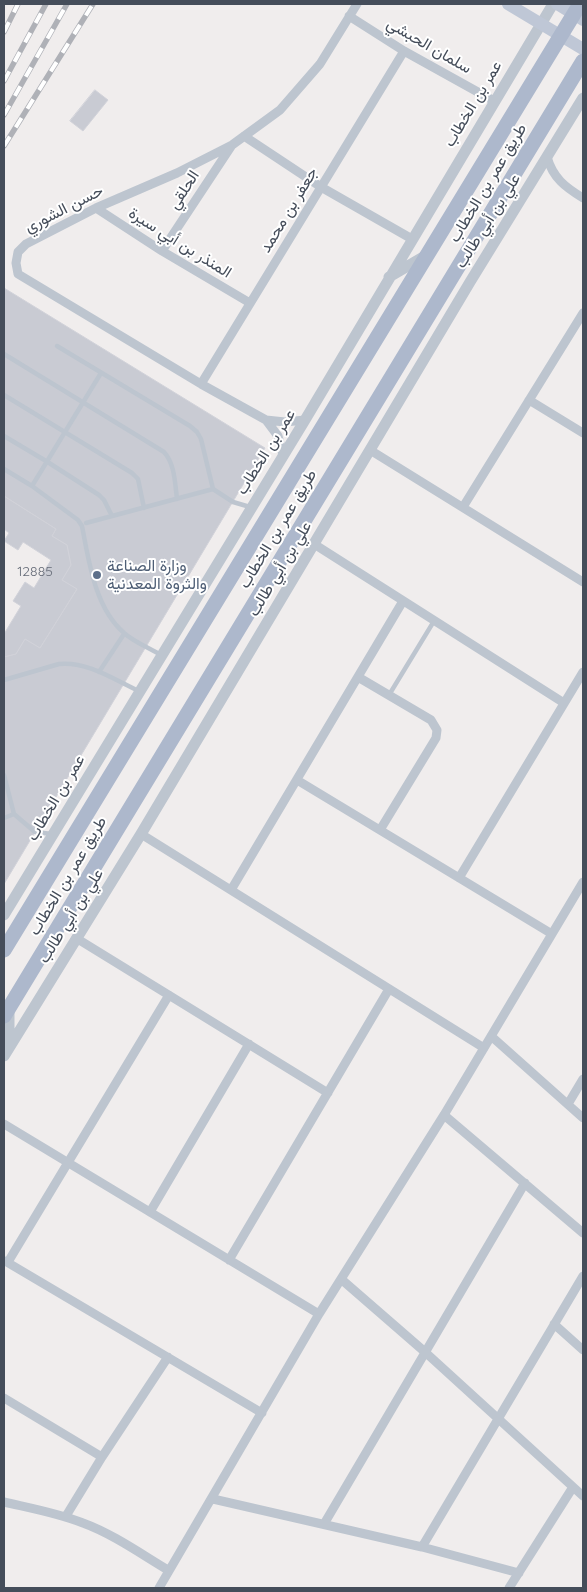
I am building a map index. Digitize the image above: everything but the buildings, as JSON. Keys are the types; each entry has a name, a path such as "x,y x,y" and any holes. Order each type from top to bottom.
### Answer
{"main road":[{"path":"508,4 583,48"},
{"path":"557,4 579,12"},
{"name":"طريق عمر بن الخطاب","path":"4,950 8,938 561,35 579,12"},
{"name":"طريق عمر بن الخطاب","path":"6,1012 583,61"}],"street":[{"name":"حسن الشوري","path":"305,420 285,422 266,420 201,384 18,274 16,263 18,252 26,244 96,208 177,172 232,144 280,110 320,64 357,4"},
{"name":"عمر بن الخطاب","path":"4,915 305,420 494,100 553,4"},
{"name":"سلمان الحبشي","path":"349,16 404,51 494,100"},
{"name":"جعفر بن محمد","path":"201,384 404,51"},
{"name":"علي بن أبي طالب","path":"6,1051 141,834 470,282 583,98"},
{"path":"244,136 321,186 412,239"},
{"name":"الحلقي","path":"162,251 232,144"},
{"path":"547,157 556,178 583,198"},
{"name":"المنذر بن أبي سيرة","path":"96,208 162,251 250,303"},
{"path":"389,278 427,255"},
{"path":"437,300 470,282"},
{"path":"463,508 583,313"},
{"path":"529,400 583,433"},
{"name":"حسن الشوري","path":"266,420 278,436 283,455"},
{"path":"370,450 583,582"},
{"path":"314,544 564,703"},
{"path":"231,890 403,601"},
{"path":"459,878 583,672"},
{"path":"358,677 431,720 436,726 437,734 380,830"},
{"path":"297,780 552,934"},
{"path":"141,834 484,1048"},
{"path":"159,1588 319,1314 444,1114 583,882"},
{"path":"76,938 328,1093"},
{"path":"229,1260 389,989"},
{"path":"169,995 68,1163 6,1261 262,1413"},
{"path":"6,1012 6,1051"},
{"path":"491,1036 583,1118"},
{"path":"150,1212 249,1044"},
{"path":"568,1104 583,1079"},
{"path":"444,1114 583,1233"},
{"path":"4,1124 319,1314"},
{"path":"324,1524 525,1183"},
{"path":"422,1547 583,1276"},
{"path":"341,1280 425,1352 583,1496"},
{"path":"554,1324 583,1350"},
{"path":"66,1516 102,1456 168,1357"},
{"path":"4,1398 102,1456"},
{"path":"510,1588 573,1486"},
{"path":"212,1499 422,1547 519,1573"},
{"path":"4,1502 66,1516 103,1532 168,1570"}],"lane":[{"path":"57,346 190,426 201,439 213,489 233,502 251,508"},
{"path":"4,354 164,452 169,457 172,465 177,499"},
{"path":"32,486 101,373"},
{"path":"4,395 132,473 138,479 144,508"},
{"path":"4,436 99,495 104,500 112,516"},
{"path":"4,469 32,486 78,520 82,526 91,569 99,595 114,622 124,634 161,655"},
{"path":"86,523 213,489"},
{"path":"389,695 434,620"},
{"path":"100,672 124,634"},
{"path":"4,680 68,663 100,672 139,691"},
{"path":"4,775 14,814 35,832 53,834"},
{"path":"4,818 14,814"}],"railway":[{"path":"4,32 18,4"},
{"path":"4,81 46,4"},
{"path":"4,115 67,4"},
{"path":"4,146 93,4"}],"place":[{"name":"وزارة الصناعة والثروة المعدنية","path":"97,575"}]}
